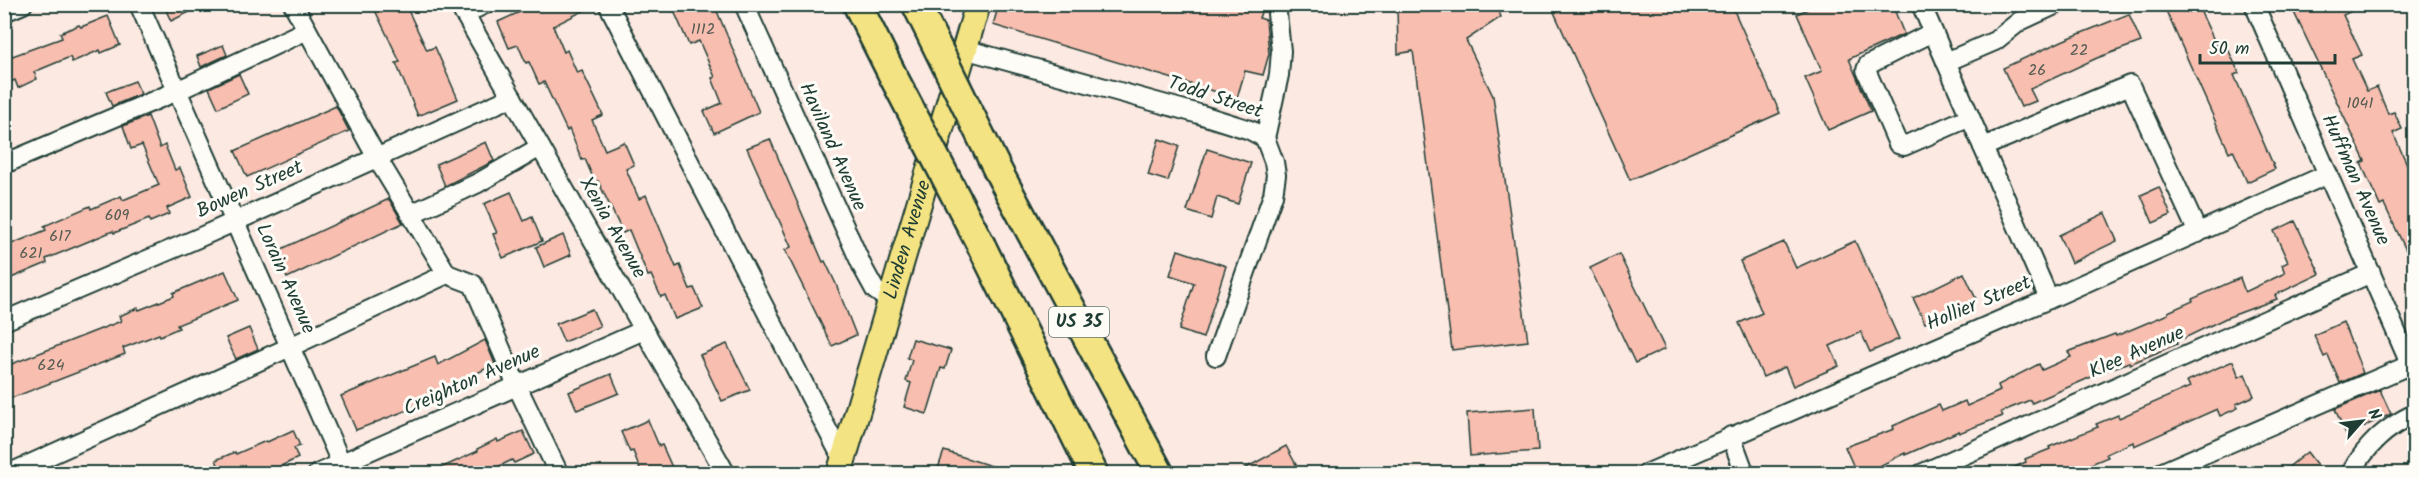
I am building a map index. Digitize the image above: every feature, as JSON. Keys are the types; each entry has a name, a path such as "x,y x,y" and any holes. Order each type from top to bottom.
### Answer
{"highway":[{"name":"US 35","path":"857,4 982,247 1094,474"},
{"name":"US 35","path":"916,4 998,171 1160,474"}],"main road":[{"name":"Linden Avenue","path":"841,467 978,4"}],"street":[{"path":"4,12 23,4"},
{"name":"Lorain Avenue","path":"139,4 344,468"},
{"path":"293,4 377,158 447,274 473,284 517,386 559,474"},
{"path":"462,9 484,4"},
{"path":"608,4 841,467"},
{"name":"Haviland Avenue","path":"744,4 859,259 875,290 890,301"},
{"path":"1264,138 1279,75 1281,51 1276,4"},
{"path":"1921,4 2049,299"},
{"path":"1946,62 1995,41 2020,21 2057,4"},
{"name":"Huffman Avenue","path":"2254,4 2413,367"},
{"name":"Xenia Avenue","path":"462,9 726,474"},
{"path":"4,164 177,91 307,30"},
{"path":"1933,32 1868,64 1866,70 1870,80 1898,144 1904,146 1970,117"},
{"name":"Todd Street","path":"964,50 1199,114 1250,130 1264,138 1274,162 1276,175 1273,195 1216,356"},
{"path":"1983,147 2130,85 2198,233"},
{"name":"Bowen Street","path":"4,321 512,97"},
{"path":"411,214 478,183 540,147"},
{"name":"Hollier Street","path":"1646,474 2049,299 2328,174"},
{"name":"Klee Avenue","path":"1921,474 2371,273"},
{"path":"8,474 447,274"},
{"name":"Creighton Avenue","path":"317,474 344,468 517,386 644,330"},
{"path":"2158,474 2413,367"},
{"path":"2350,474 2373,440 2389,427 2415,414"},
{"path":"1731,436 1745,474"}],"building":[{"path":"163,4 206,4 171,21"},
{"path":"372,4 405,4 427,50 435,47 458,99 418,116 396,63 400,62"},
{"path":"537,4 597,4 553,26 564,52 567,50 577,73 582,71 603,115 592,120 605,150 624,142 634,165 626,169 639,199 646,195 676,267 680,265 690,289 694,288 703,308 675,319 665,295 661,297 651,275 648,276 629,230 623,233 598,181 595,182 585,159 582,160 569,129 567,131 544,82 539,84 518,45 509,48 498,22"},
{"path":"671,4 714,4 759,112 714,133 704,111 722,103 712,78 715,77 699,41 689,45"},
{"path":"999,4 1264,4 1259,18 1266,20 1269,54 1263,75 1245,71 1237,98 993,25"},
{"path":"1397,4 1496,4 1501,17 1466,40 1493,96 1528,341 1452,350 1413,51 1398,54"},
{"path":"1570,4 1731,4 1780,113 1630,180 1554,12"},
{"path":"1818,4 1892,4 1904,34 1849,59 1871,111 1828,130 1805,78 1822,71 1797,14"},
{"path":"2163,4 2197,4 2220,53 2228,49 2239,73 2234,75 2275,169 2247,182 2233,150 2229,152"},
{"path":"2290,4 2366,4 2343,15 2362,55 2352,59 2367,91 2377,87 2388,114 2394,112 2402,129 2393,133 2415,182 2415,269 2384,204 2380,206 2361,163 2365,161"},
{"path":"2129,14 2141,42 2097,58 2030,89 2036,101 2021,107 2003,68"},
{"path":"108,16 120,45 101,53 100,50 72,62 70,57 34,72 37,79 18,88 15,80 4,85 4,59 62,38 60,33 79,25 81,27"},
{"path":"223,45 227,55 201,67 197,56"},
{"path":"239,74 248,94 218,108 209,88"},
{"path":"135,81 141,94 112,106 106,92"},
{"path":"336,106 349,131 247,177 235,151"},
{"path":"148,116 160,148 165,145 175,170 180,168 192,197 167,208 169,214 150,222 149,219 114,233 113,231 46,259 47,263 4,281 4,247 46,230 44,226 90,206 91,209 121,196 123,200 159,185 142,145 131,149 123,126"},
{"path":"770,139 823,262 825,261 836,284 856,335 832,346 785,250 791,247 747,148"},
{"path":"1159,139 1179,146 1168,181 1148,175"},
{"path":"486,142 494,161 445,186 436,164"},
{"path":"1207,149 1251,163 1238,204 1217,197 1211,219 1187,211"},
{"path":"2159,187 2171,215 2153,223 2141,195"},
{"path":"511,192 524,221 532,217 542,241 503,258 493,234 497,233 484,204"},
{"path":"389,199 403,223 287,278 275,252"},
{"path":"2105,213 2117,241 2071,263 2059,235"},
{"path":"2295,221 2320,274 2275,295 2277,299 2226,318 2176,342 2177,344 2130,364 2129,362 2105,371 2032,403 2030,400 2001,412 2003,416 1959,433 1959,431 1905,455 1905,453 1864,474 1857,474 1845,447 1894,429 1893,426 1939,405 1942,411 1965,401 1967,406 2000,391 1998,385 2039,364 2042,370 2071,357 2068,352 2115,334 2116,336 2168,314 2193,301 2192,299 2240,278 2245,292 2285,273 2282,265 2288,262 2274,231"},
{"path":"563,235 571,255 544,267 536,247"},
{"path":"1855,241 1899,339 1870,352 1861,332 1830,346 1839,366 1793,386 1785,367 1763,377 1739,323 1762,313 1740,261 1784,242 1796,268"},
{"path":"1178,250 1226,266 1203,338 1179,330 1194,283 1170,275"},
{"path":"1619,254 1665,349 1635,363 1590,268"},
{"path":"225,271 238,300 177,325 179,328 160,336 159,334 123,348 125,354 4,401 4,367 121,321 119,316 174,296 173,293"},
{"path":"1964,273 1976,299 1925,323 1913,298"},
{"path":"592,309 600,326 564,342 556,324"},
{"path":"2343,322 2363,373 2340,383 2328,355 2324,357 2314,335"},
{"path":"249,328 258,349 236,359 226,338"},
{"path":"913,339 951,350 945,369 941,368 927,414 904,407 911,383 906,381 912,360 907,358"},
{"path":"485,340 495,364 448,388 450,391 356,430 341,396 435,357 438,365"},
{"path":"727,344 750,390 722,401 700,355"},
{"path":"2233,361 2239,377 2245,374 2254,396 2236,404 2238,408 2220,416 2217,409 2134,446 2133,442 2106,454 2108,457 2067,474 1998,474 2026,462 2025,459 2050,449 2049,447 2098,427 2096,424 2118,415 2119,418 2190,387 2187,381"},
{"path":"611,374 619,393 577,410 569,392"},
{"path":"2380,390 2391,414 2346,435 2335,409"},
{"path":"1535,408 1538,451 1470,456 1467,413"},
{"path":"648,420 675,474 642,474 633,451 630,452 621,432"},
{"path":"293,430 300,446 294,448 298,458 264,474 222,474 216,460"},
{"path":"523,431 534,454 514,463 512,460 483,474 428,474 478,451 477,449 497,439 498,442"},
{"path":"1286,446 1301,474 1235,474"},
{"path":"944,451 1004,470 1003,474 936,474"},
{"path":"2307,452 2324,474 2280,474"}]}
